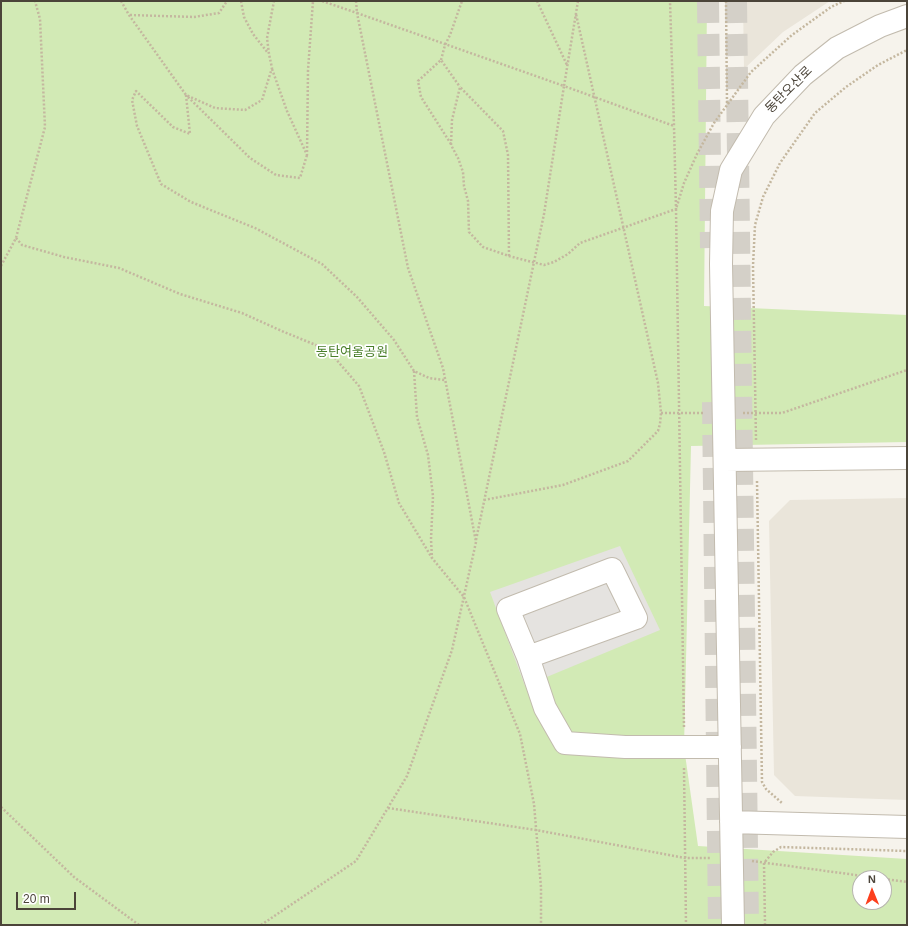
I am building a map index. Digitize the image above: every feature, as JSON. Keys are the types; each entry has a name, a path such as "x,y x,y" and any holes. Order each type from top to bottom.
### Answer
{"street":[{"name":"동탄오산로","path":"733,925 721,264 722,211 731,170 764,116 802,74 837,48 880,26 907,16"},
{"path":"725,460 907,458"},
{"path":"528,657 636,618 612,569 508,610 528,657 546,708 565,743 625,747 730,747"},
{"path":"731,822 907,827"}],"path":[{"path":"1,266 16,238 45,127 40,19 35,1"},
{"path":"121,1 129,15 186,95 250,158 276,175 300,178 307,155 308,70 313,1"},
{"path":"129,15 194,17 219,13 227,1"},
{"path":"241,1 244,17 253,34 269,54"},
{"path":"274,1 267,38 269,54 272,68 287,111 307,155"},
{"path":"322,1 674,126"},
{"path":"356,1 357,13 408,268 443,368 476,542"},
{"path":"462,1 445,45 441,60 418,81 421,98 458,158 463,172 464,186 468,201 469,232 483,247 509,256 544,265 554,262 568,254 580,243 624,229 676,209"},
{"path":"537,1 568,66"},
{"path":"261,925 356,861 407,776 452,650 544,214 578,1"},
{"path":"670,1 676,209 686,925"},
{"path":"726,1 727,104"},
{"path":"676,209 684,183 697,154 714,123 752,72 792,35 831,7 844,1"},
{"path":"484,500 563,485 628,461 658,431 660,424 661,413 658,383 576,14"},
{"path":"782,803 766,789 762,782 753,266 755,226 764,197 780,163 815,114 846,87 878,65 907,50"},
{"path":"441,60 460,88 503,131 508,155 509,256"},
{"path":"186,95 215,108 245,110 262,100 272,68"},
{"path":"451,145 452,120 460,88"},
{"path":"186,95 190,134 173,127 136,91 132,100 137,126 161,184 191,202 255,228 322,264 357,296 394,340 414,371 417,417 428,455 433,496 431,539 432,558"},
{"path":"16,238 22,245 64,258 119,268 180,294 242,312 284,332 328,350 359,386 384,452 400,503 432,558 464,597 520,734 534,804 541,887 541,925"},
{"path":"661,413 782,413 907,370"},
{"path":"414,371 429,378 445,380"},
{"path":"1,807 74,877 139,925"},
{"path":"388,808 536,830 685,858 732,859 852,875"},
{"path":"765,925 764,863 773,852 782,847 907,851"},
{"path":"892,880 907,882"}],"shaded area":[{"path":"743,1 830,1 783,32 744,69"},
{"path":"907,498 907,800 795,796 774,775 769,521 790,500"},
{"path":"620,546 660,630 525,686 490,592"}],"green space":[{"name":"동탄여울공원","path":"1,1 707,1 704,306 907,315 907,442 691,446 684,747 698,846 907,859 907,925 1,925"}],"tunnel":[{"path":"708,1 711,248"},
{"path":"736,1 748,925"},
{"path":"713,402 719,925"}]}
